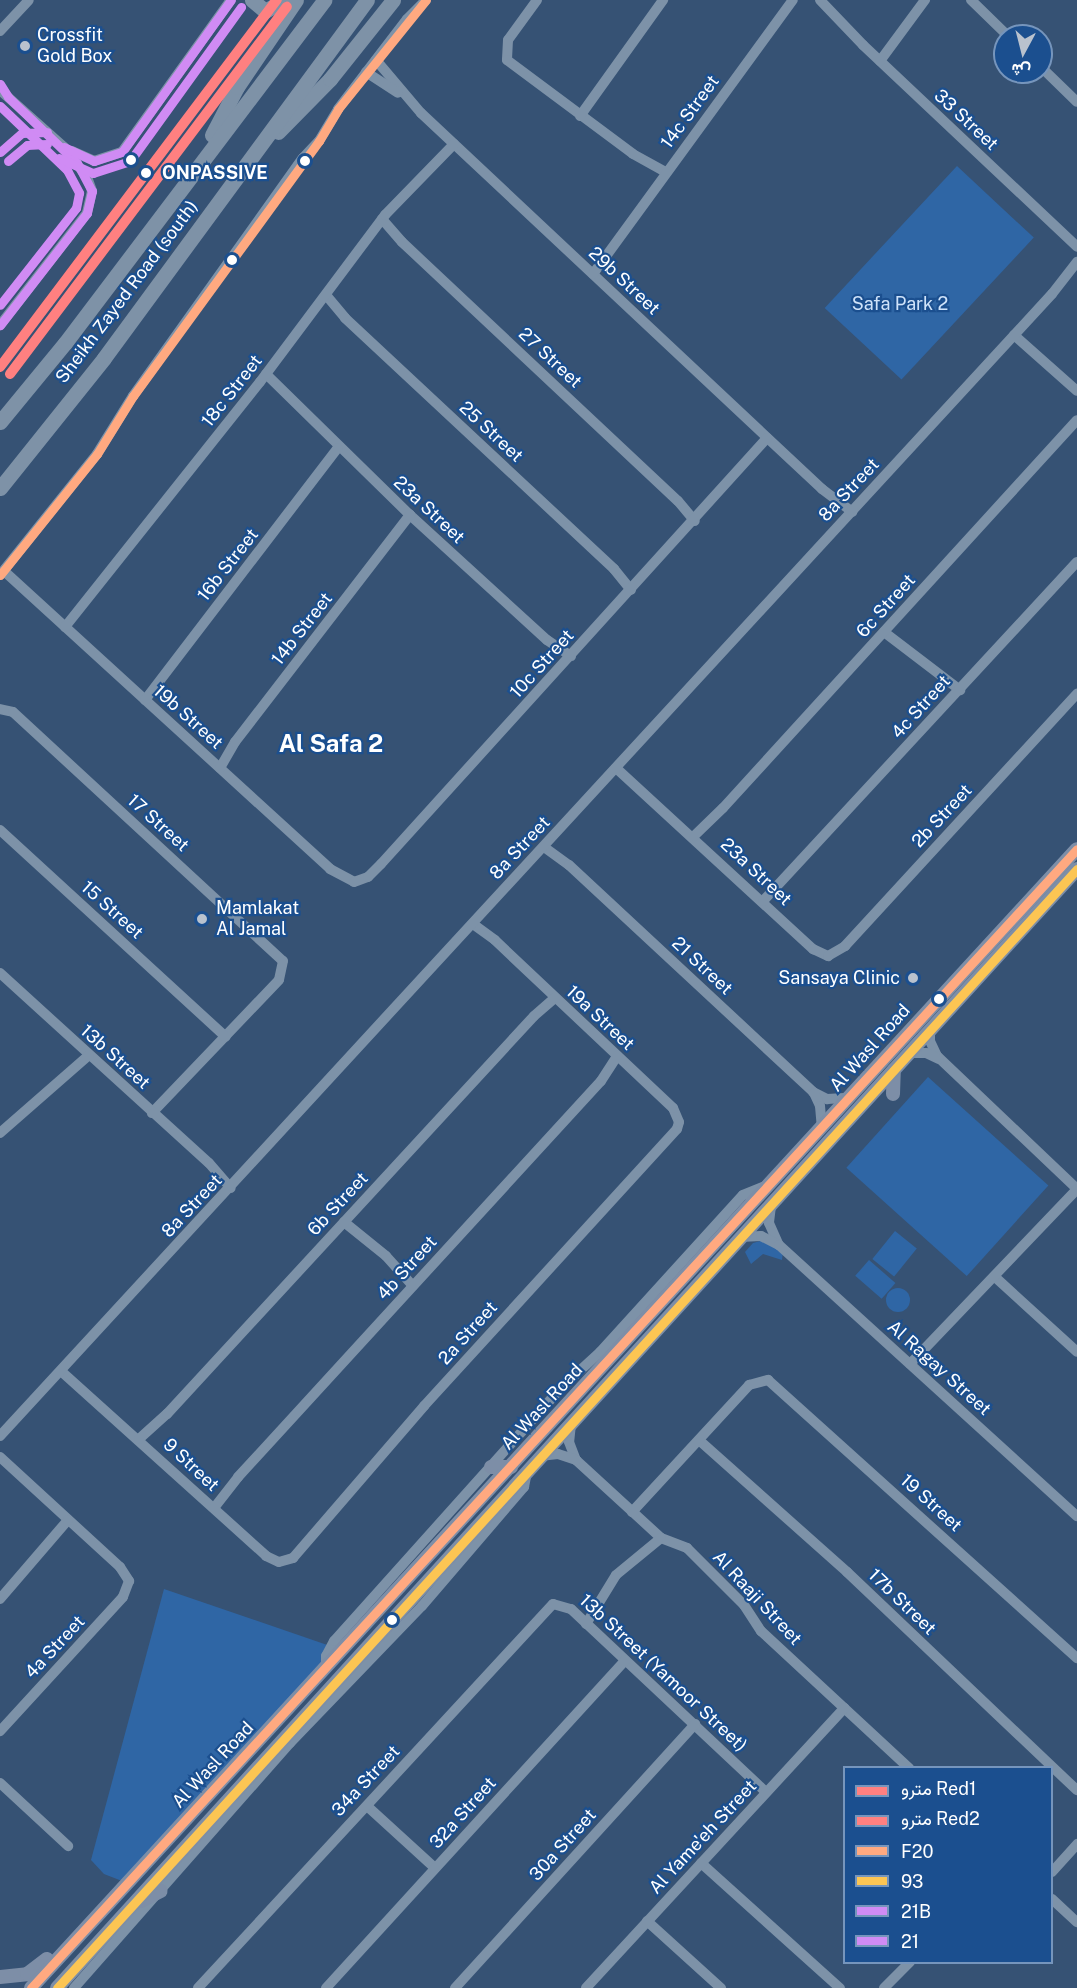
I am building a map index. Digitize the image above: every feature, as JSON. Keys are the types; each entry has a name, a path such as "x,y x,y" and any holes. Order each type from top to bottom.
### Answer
{"highway":[{"path":"252,0 265,11 277,8 284,0"},
{"path":"205,154 229,100 296,0"},
{"path":"0,423 65,343 205,154 324,0"},
{"name":"Sheikh Zayed Road (south)","path":"0,488 104,358 368,0"},
{"path":"257,149 314,97 393,0"}],"main road":[{"name":"Al Wasl Road","path":"31,1988 773,1183 1077,849"},
{"name":"Al Wasl Road","path":"64,1986 133,1905 527,1470 1077,869"},
{"path":"893,1095 894,1070"},
{"path":"491,1467 511,1467"},
{"path":"133,1905 161,1891"},
{"path":"41,1988 81,1942 92,1922"},
{"path":"0,1977 19,1977 33,1971 80,1935"}],"street":[{"path":"0,31 29,0"},
{"path":"64,147 94,161 112,159 122,152 231,0"},
{"path":"2,573 97,454 133,396 366,72 426,0"},
{"path":"537,0 508,40 505,54 512,65 663,176"},
{"path":"578,114 663,0"},
{"name":"14c Street","path":"589,270 613,244 793,0"},
{"name":"33 Street","path":"810,0 834,16"},
{"name":"33 Street","path":"820,0 878,60 1077,247"},
{"path":"878,60 925,0"},
{"path":"970,0 995,24"},
{"name":"29b Street","path":"376,60 404,96 849,515"},
{"name":"29b Street","path":"366,72 404,96"},
{"path":"1053,78 1076,98"},
{"path":"0,84 4,93 64,147 89,180 89,208 0,326"},
{"name":"18c Street","path":"65,627 263,378 379,222 451,140"},
{"name":"27 Street","path":"379,222 698,518"},
{"name":"8a Street","path":"0,1436 12,1427 849,515 1053,292 1077,262"},
{"name":"8a Street","path":"1053,292 1077,270"},
{"name":"25 Street","path":"323,298 634,587"},
{"path":"1017,331 1077,391"},
{"name":"23a Street","path":"263,378 568,660"},
{"name":"6c Street","path":"696,838 1076,423"},
{"name":"10c Street","path":"354,882 368,877 381,864 749,462 767,438"},
{"name":"10c Street","path":"749,462 777,447"},
{"name":"16b Street","path":"142,697 171,664 310,486 342,451"},
{"name":"14b Street","path":"220,768 235,742 396,536 413,518"},
{"name":"4c Street","path":"765,903 1077,562"},
{"name":"19b Street","path":"2,573 65,627 336,874 354,882"},
{"path":"887,629 957,693"},
{"name":"2b Street","path":"828,956 845,946 1077,694"},
{"name":"17 Street","path":"1,709 13,712 280,956 285,968 279,980 229,1034"},
{"name":"14b Street","path":"211,760 235,742"},
{"name":"23a Street","path":"619,765 813,949 828,956"},
{"name":"15 Street","path":"0,830 202,1013 229,1034"},
{"name":"21 Street","path":"547,843 813,1092"},
{"name":"19a Street","path":"477,920 552,995 673,1108 679,1122"},
{"name":"13b Street","path":"0,973 233,1185"},
{"name":"6b Street","path":"142,1442 552,995"},
{"path":"913,1367 1077,1189 941,1060 932,1047 930,1030"},
{"path":"155,1116 229,1034"},
{"path":"0,1133 55,1084 86,1052"},
{"path":"909,1053 926,1053 941,1060"},
{"name":"4b Street","path":"211,1506 621,1060"},
{"path":"813,1092 827,1099 849,1098"},
{"path":"813,1092 820,1106 822,1127"},
{"name":"2a Street","path":"279,1563 292,1558 424,1406 673,1134 679,1122"},
{"path":"326,1668 326,1656 334,1641 491,1467 743,1195 773,1183"},
{"name":"Al Ragay Street","path":"771,1204 769,1223 779,1245"},
{"path":"347,1219 416,1283"},
{"name":"Al Ragay Street","path":"740,1237 761,1236 779,1245 1077,1516"},
{"path":"995,1277 1077,1352"},
{"name":"9 Street","path":"65,1369 266,1556 279,1563"},
{"name":"19 Street","path":"700,1441 749,1385 760,1379 775,1383 1077,1658"},
{"path":"571,1422 569,1442 576,1460"},
{"name":"8a Street","path":"0,1447 12,1427"},
{"path":"632,1512 700,1441"},
{"name":"17b Street","path":"700,1441 847,1572 1052,1766"},
{"path":"540,1456 558,1454 576,1460"},
{"path":"0,1457 71,1522 1,1595"},
{"name":"Al Raaji Street","path":"576,1460 661,1538 687,1548 744,1605 761,1631 908,1766"},
{"name":"Al Wasl Road","path":"64,1986 161,1891 290,1743 422,1606 524,1487 527,1470"},
{"name":"4a Street","path":"0,1731 123,1597 129,1581 120,1567 71,1522"},
{"path":"586,1624 616,1575 661,1538"},
{"name":"13b Street (Yamoor Street)","path":"562,1604 695,1724 766,1792"},
{"name":"34a Street","path":"198,1988 545,1610 562,1604"},
{"name":"32a Street","path":"326,1988 625,1660"},
{"name":"Al Yame'eh Street","path":"588,1987 844,1708"},
{"name":"30a Street","path":"455,1988 695,1724"},
{"name":"17b Street","path":"1053,1767 1077,1790"},
{"path":"0,1783 68,1846"},
{"path":"367,1806 435,1868"},
{"path":"1053,1871 1077,1845"},
{"path":"701,1863 840,1988"},
{"path":"1053,1900 1077,1922"},
{"path":"647,1921 721,1988"},
{"path":"885,1988 908,1964"}],"green space":[{"name":"Safa Park 2","path":"957,166 1034,238 901,379 825,308"},
{"path":"928,1077 1048,1185 967,1276 846,1168"},
{"path":"895,1231 917,1249 894,1277 872,1259"},
{"path":"764,1240 783,1251 782,1260 763,1254 751,1264 745,1252 753,1243"},
{"path":"869,1260 895,1283 882,1299 855,1276"},
{"path":"898,1288 906,1292 910,1300 906,1308 898,1312 890,1308 886,1300 890,1292"},
{"path":"164,1589 336,1648 122,1881 104,1874 91,1860"}],"metro line":[{"name":"Red1","path":"0,367 277,0"},
{"name":"Red2","path":"10,374 287,7"}],"transit line":[{"name":"21B","path":"64,147 94,161 122,152 231,0"},
{"name":"F20","path":"0,575 97,454 133,396 319,141 338,109 426,0"},
{"name":"21","path":"59,158 93,173 130,161 241,7"},
{"name":"21B","path":"0,84 8,97 77,163 92,191 87,213 0,325"},
{"name":"21","path":"0,106 67,170 79,193 76,208 0,305"},
{"name":"21B","path":"0,152 22,133 47,132"},
{"name":"21","path":"8,161 27,145 47,144"},
{"name":"F20","path":"31,1988 1077,849"},
{"name":"93","path":"57,1988 1077,869"}],"place":[{"name":"Crossfit Gold Box","path":"25,46"},
{"name":"ONPASSIVE","path":"146,173"},
{"name":"Mamlakat Al Jamal","path":"202,919"},
{"name":"Sansaya Clinic","path":"913,978"}],"district":[{"name":"Al Safa 2","path":"331,744"}]}
